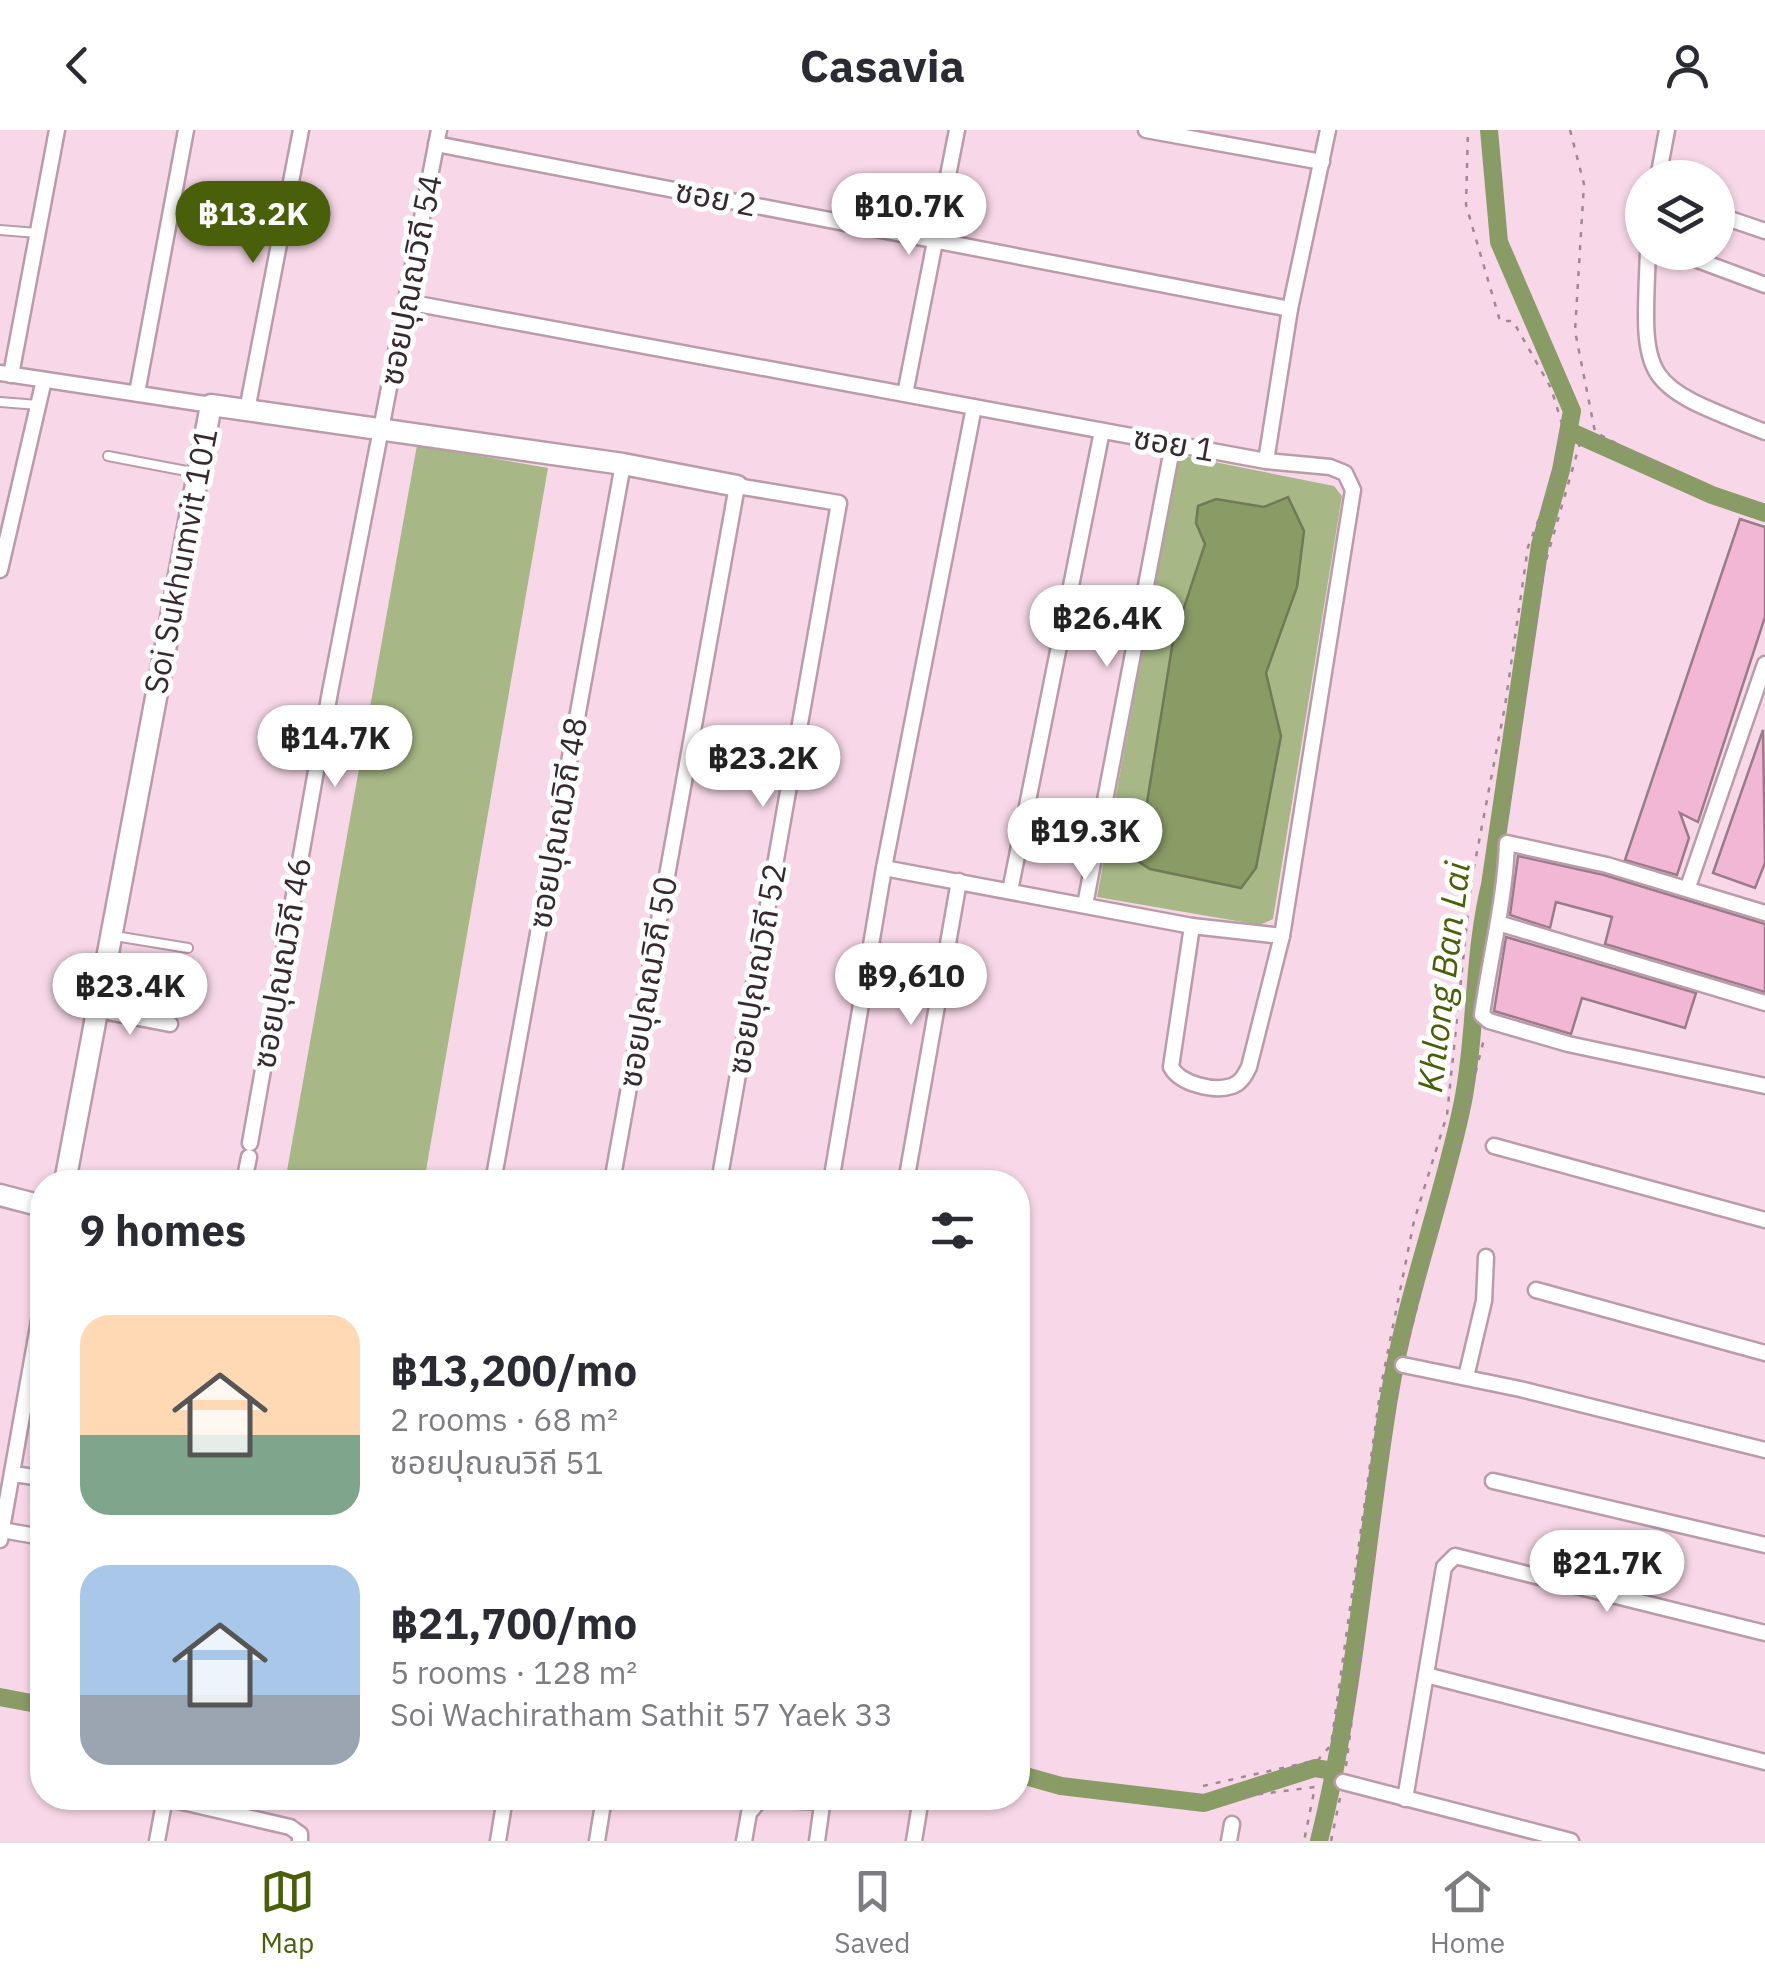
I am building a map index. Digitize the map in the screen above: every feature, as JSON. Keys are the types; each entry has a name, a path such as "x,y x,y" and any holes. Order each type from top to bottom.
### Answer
{"street":[{"path":"56,130 5,374 211,405"},
{"path":"137,393 186,130"},
{"path":"247,410 302,130"},
{"path":"905,394 957,130"},
{"path":"1146,130 1322,162"},
{"path":"1266,461 1290,310 1328,130"},
{"path":"1661,160 1667,130"},
{"name":"ซอย 2","path":"438,137 1290,310"},
{"name":"ซอยปุณณวิถี 54","path":"382,431 438,137"},
{"path":"1735,221 1765,231"},
{"path":"1647,270 1644,336 1656,376 1674,392 1765,432"},
{"path":"1723,270 1765,286"},
{"name":"ซอย 1","path":"406,302 1266,461 1330,467 1344,473 1353,490 1282,936 1248,1067 1243,1078 1230,1087 1187,1083 1171,1067 1192,926"},
{"path":"0,570 44,380"},
{"name":"Soi Sukhumvit 101","path":"67,1170 211,405 623,464 737,486"},
{"path":"833,1170 884,868 974,407"},
{"name":"ซอยปุณณวิถี 46","path":"246,1170 330,692 382,431"},
{"path":"1010,892 1102,431"},
{"path":"1085,905 1173,444"},
{"name":"ซอยปุณณวิถี 48","path":"495,1170 623,464"},
{"name":"ซอยปุณณวิถี 50","path":"614,1170 737,486"},
{"name":"ซอยปุณณวิถี 52","path":"721,1170 839,503 737,486"},
{"path":"1688,887 1765,664"},
{"path":"1765,912 1688,887 1507,843 1505,895 1491,948 1485,1018 1568,1044 1765,1086"},
{"path":"884,868 1192,926 1282,936"},
{"path":"908,1170 959,881"},
{"path":"1498,923 1765,1004"},
{"path":"97,1010 170,1024"},
{"path":"1494,1146 1765,1220"},
{"path":"0,1195 30,1203"},
{"path":"1466,1377 1484,1301 1486,1257"},
{"path":"1536,1290 1765,1353"},
{"path":"1403,1365 1765,1450"},
{"path":"30,1373 1,1535 30,1536"},
{"path":"0,1439 18,1442"},
{"path":"12,1474 30,1476"},
{"path":"1494,1481 1765,1545"},
{"path":"1405,1799 1444,1567 1449,1559 1460,1555 1765,1633"},
{"path":"1426,1674 1765,1762"},
{"path":"1343,1782 1571,1841"},
{"path":"158,1841 163,1810"},
{"path":"217,1810 290,1827 300,1834 300,1841"},
{"path":"498,1841 503,1810"},
{"path":"597,1841 602,1810"},
{"path":"744,1841 751,1810"},
{"path":"816,1841 821,1810"},
{"path":"914,1841 919,1810"},
{"path":"1229,1841 1232,1824"}],"lane":[{"path":"0,230 37,233"},
{"path":"0,402 38,405"},
{"path":"108,456 198,473"},
{"path":"111,936 188,948"}],"path":[{"path":"1203,1786 1318,1760 1331,1745 1381,1386 1414,1221 1447,1115 1471,883 1505,706 1528,547 1553,483 1563,427 1551,388 1513,321 1500,321 1466,206 1468,130"},
{"path":"1570,130 1584,184 1576,332 1595,432 1674,474"},
{"path":"1507,843 1504,834 1545,564 1580,443"},
{"path":"1481,832 1488,832"},
{"path":"1331,1841 1343,1782 1387,1444 1476,1062 1486,1039 1484,1028"},
{"path":"1245,1796 1315,1788 1304,1841"}],"shaded area":[{"path":"417,445 548,468 426,1170 287,1170"},
{"path":"1179,455 1334,486 1342,496 1273,919 1260,925 1097,897"},
{"path":"1288,497 1304,531 1297,587 1266,673 1281,736 1256,868 1241,888 1150,869 1133,858 1140,846 1173,641 1205,544 1196,523 1198,506 1216,499 1264,507"}],"building":[{"path":"1740,519 1765,527 1765,617 1698,822 1680,813 1689,838 1677,875 1625,860"},
{"path":"1763,730 1765,863 1755,888 1713,873"},
{"path":"1518,856 1604,875 1765,924 1765,992 1605,944 1612,917 1556,902 1550,928 1510,915"},
{"path":"1506,937 1696,993 1685,1028 1582,998 1571,1034 1494,1011"}],"waterway":[{"name":"Khlong Ban Lai","path":"1319,1841 1351,1676 1389,1398 1466,1083 1480,941 1540,545 1561,470 1572,411 1499,242 1489,130"},
{"path":"1569,431 1712,495 1765,513"},
{"path":"0,1697 30,1703"},
{"path":"1030,1777 1061,1786 1204,1803 1315,1768 1333,1771"}]}
